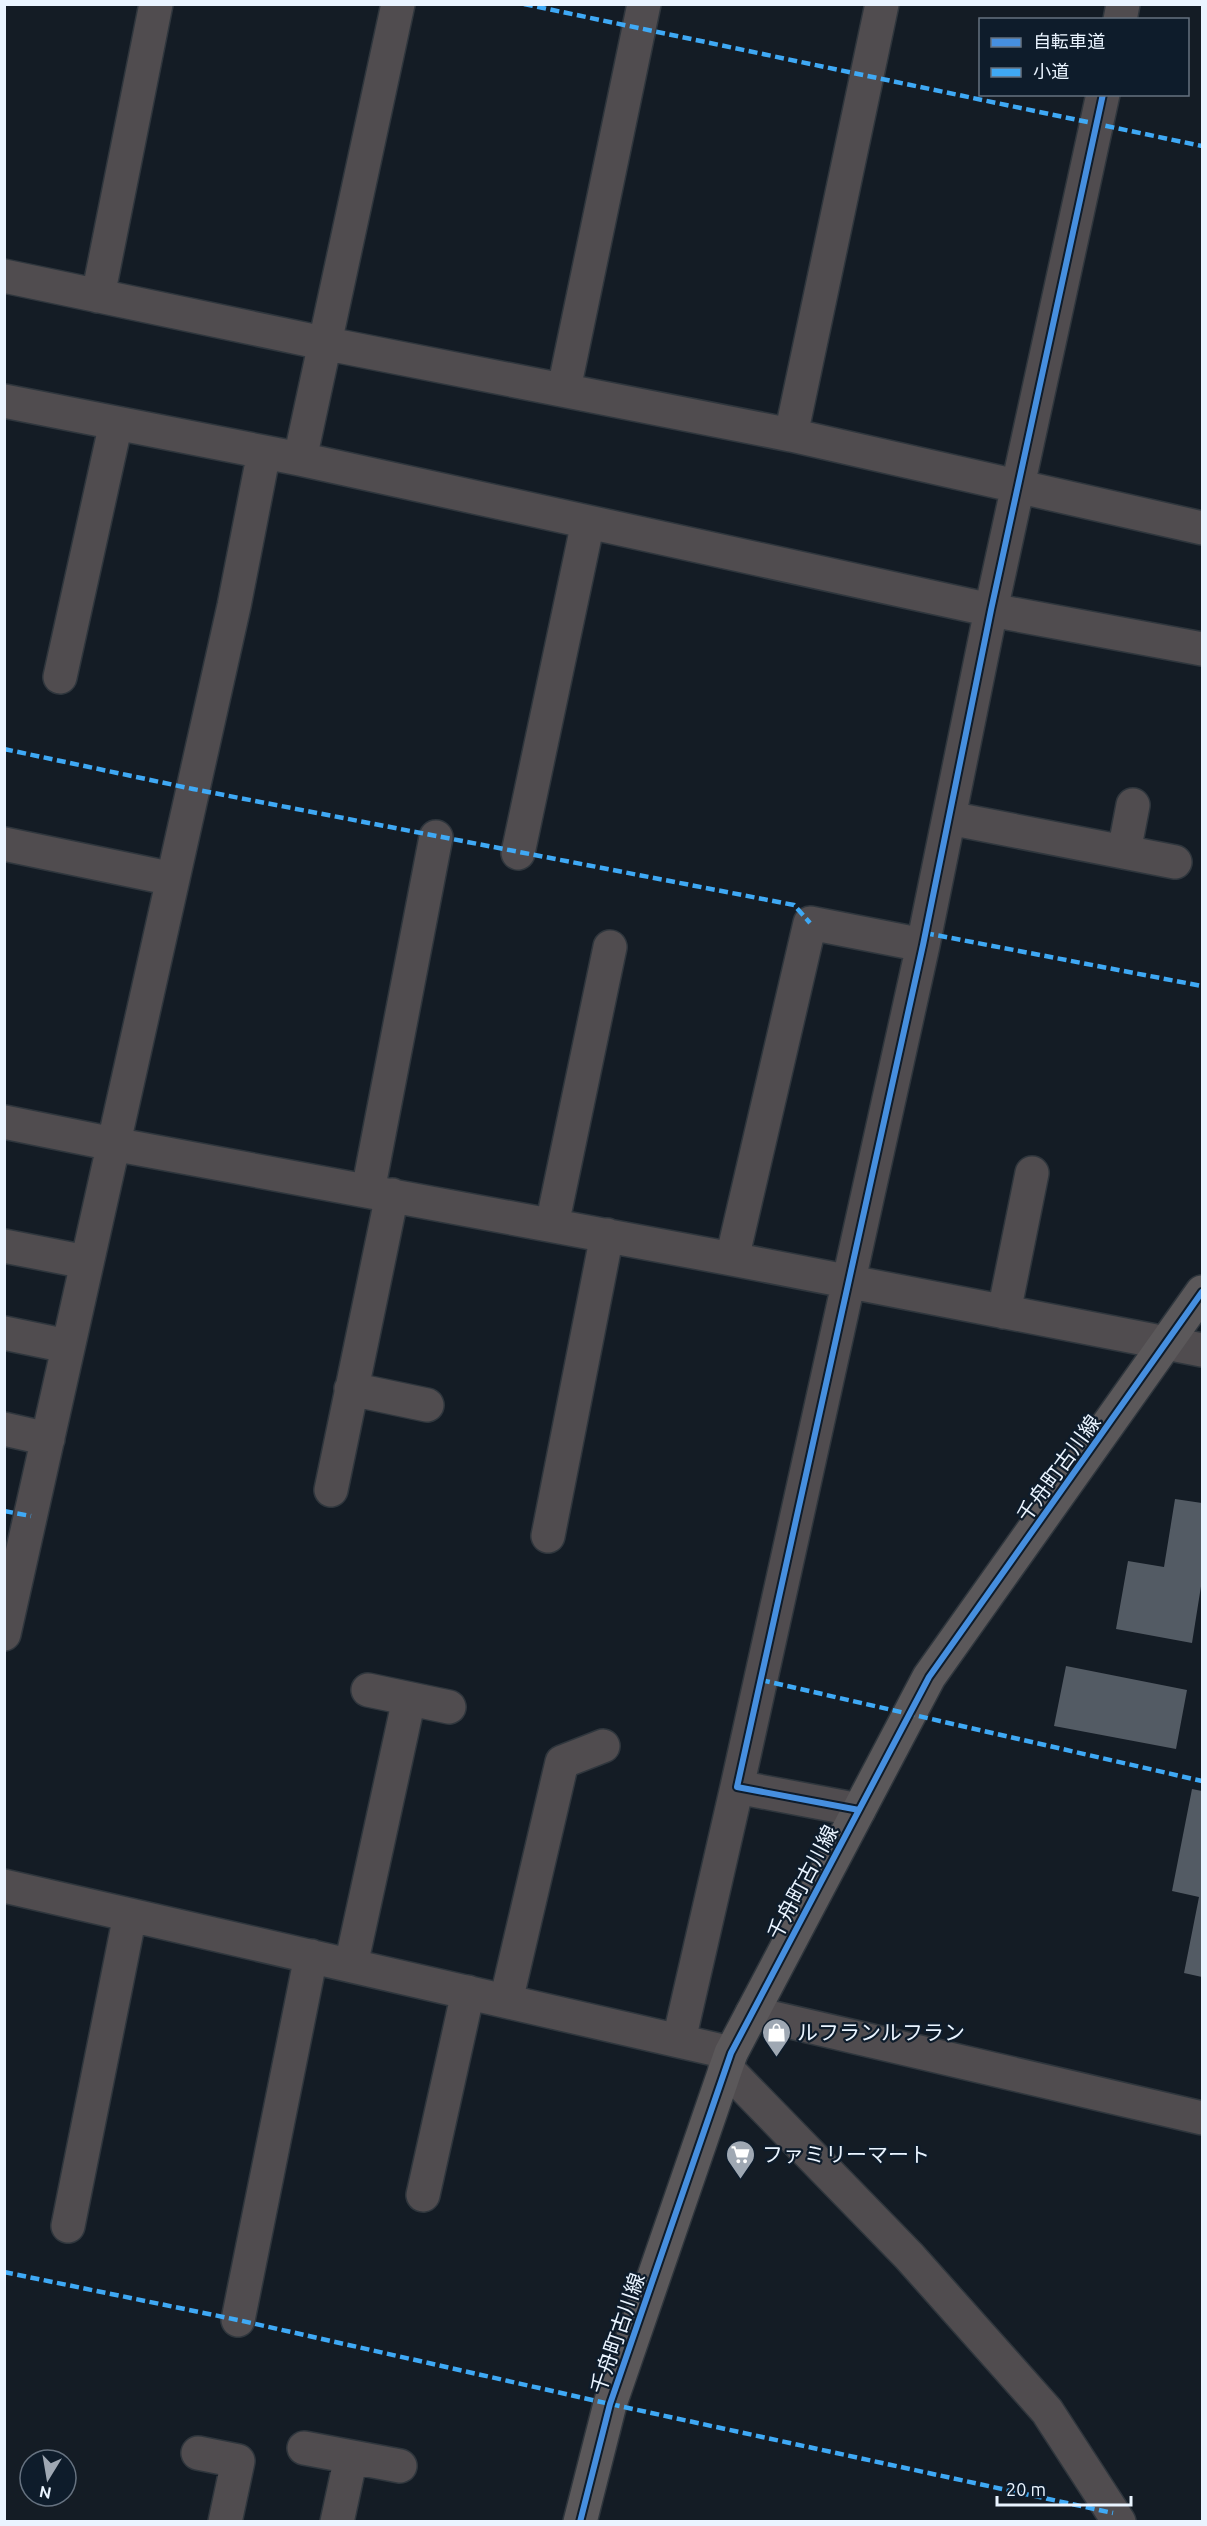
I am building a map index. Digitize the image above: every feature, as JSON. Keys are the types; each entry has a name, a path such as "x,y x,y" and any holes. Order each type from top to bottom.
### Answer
{"street":[{"path":"98,296 156,4"},
{"path":"300,459 323,343 398,4"},
{"path":"564,389 644,4"},
{"path":"791,435 882,4"},
{"path":"679,2040 738,1786 923,945 1017,487 1103,96"},
{"path":"4,276 323,343 791,435 1203,528"},
{"path":"4,401 300,459 991,610 1203,649"},
{"path":"60,677 116,423"},
{"path":"4,1634 234,606 264,452"},
{"path":"518,852 588,522"},
{"path":"1124,852 1133,805"},
{"path":"949,818 1175,862"},
{"path":"331,1490 351,1389 436,837"},
{"path":"4,844 173,879"},
{"path":"732,1259 810,923 923,945"},
{"path":"552,1225 610,947"},
{"path":"4,1122 1203,1350"},
{"path":"1005,1312 1032,1173"},
{"path":"548,1536 607,1235"},
{"path":"4,1246 86,1262"},
{"name":"千舟町古川線","path":"580,2522 610,2404 728,2060 928,1677 1203,1292"},
{"path":"4,1333 67,1346"},
{"path":"351,1389 427,1405"},
{"path":"4,1429 48,1439"},
{"path":"368,1690 449,1707"},
{"path":"351,1965 409,1699"},
{"path":"507,2001 562,1762 603,1746"},
{"path":"738,1786 858,1810"},
{"path":"4,1886 679,2040 728,2060 909,2256 1047,2411 1119,2522"},
{"path":"68,2226 130,1915"},
{"path":"237,2320 311,1956"},
{"path":"423,2195 468,1992"},
{"path":"752,2013 1203,2118"},
{"path":"304,2448 400,2466"},
{"path":"198,2453 238,2461 225,2522"},
{"path":"337,2522 351,2457"}],"building":[{"path":"1175,1499 1202,1503 1202,1580 1192,1643 1116,1629 1128,1561 1164,1567"},
{"path":"1066,1666 1187,1690 1176,1749 1054,1726"},
{"path":"1192,1789 1202,1791 1202,1977 1184,1973 1199,1897 1172,1891"}],"marked path":[{"path":"524,4 1202,146"},
{"path":"4,749 193,789 794,905 810,923"},
{"path":"925,933 1202,986"},
{"path":"4,1511 31,1516"},
{"path":"761,1680 1202,1781"},
{"path":"4,2272 238,2320 610,2404 1113,2513"}],"cycle path":[{"path":"859,1810 737,1787 923,945 991,610 1103,96"},
{"path":"580,2522 610,2404 731,2053 929,1677 1202,1292"}],"place":[{"name":"ルフランルフラン","path":"776,2058"},
{"name":"ファミリーマート","path":"741,2180"}]}
